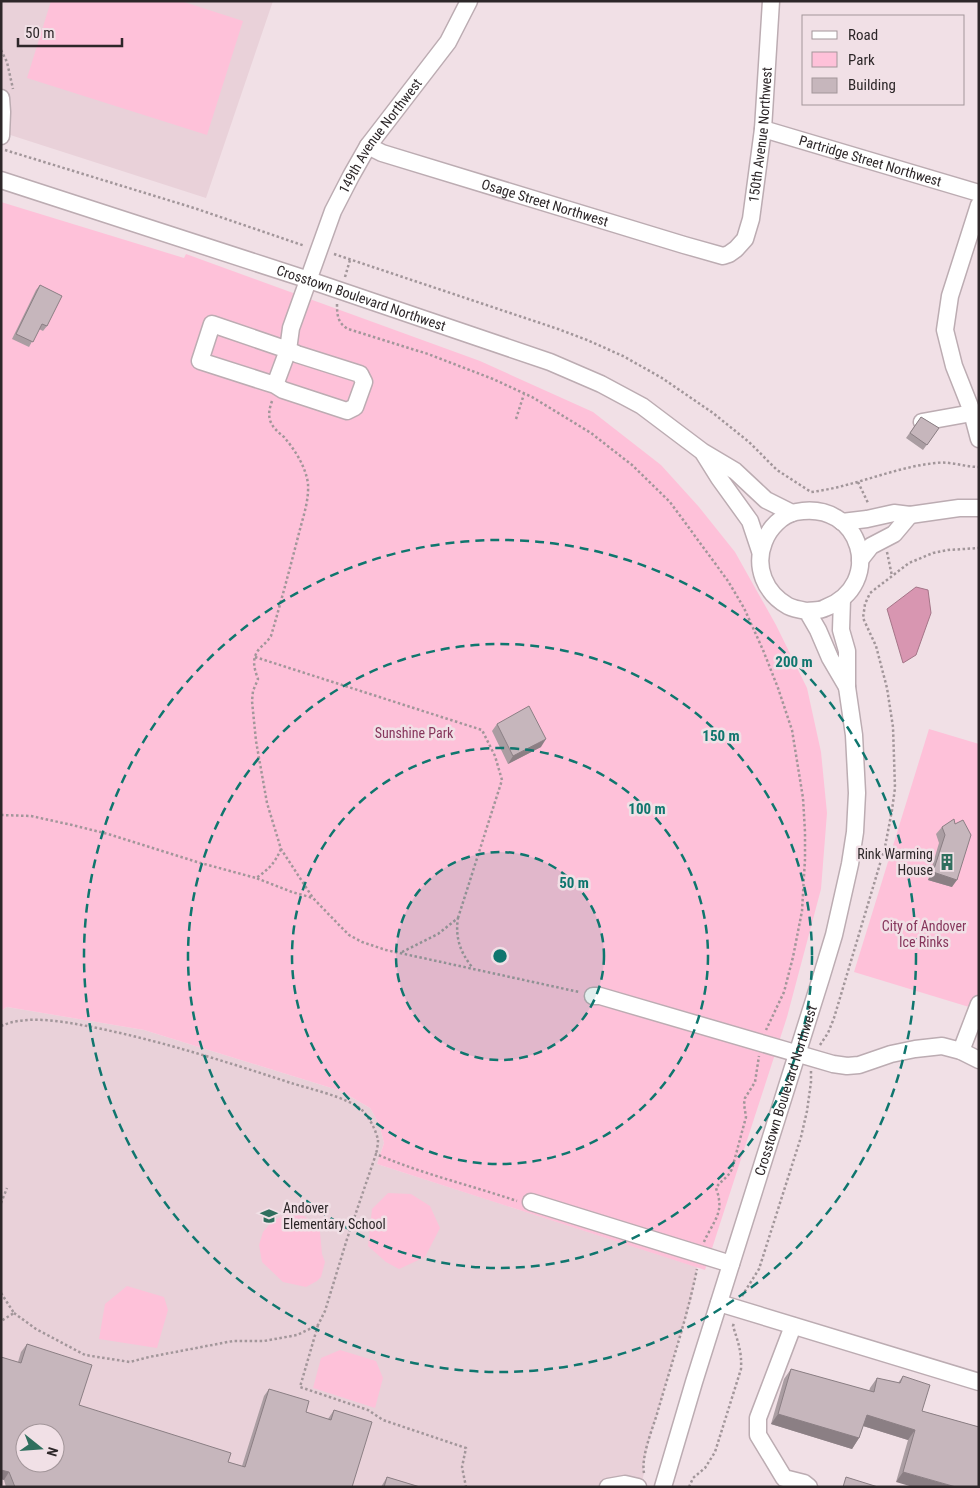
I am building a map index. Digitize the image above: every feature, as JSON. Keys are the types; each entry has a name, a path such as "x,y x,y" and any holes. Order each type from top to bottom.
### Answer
{"street":[{"name":"149th Avenue Northwest","path":"275,385 288,350 291,328 334,211 351,176 368,146 448,42 468,1"},
{"name":"150th Avenue Northwest","path":"723,256 736,249 745,238 751,219 763,130 771,1"},
{"path":"1,98 1,136"},
{"name":"Partridge Street Northwest","path":"763,130 979,193"},
{"name":"Osage Street Northwest","path":"368,146 382,153 723,256"},
{"name":"Crosstown Boulevard Northwest","path":"1,180 309,280 575,372 642,406 703,452 735,471 766,500 792,513"},
{"path":"979,205 950,296 945,330 954,366 972,413 979,439"},
{"path":"212,324 360,374 364,382 355,407 347,411 283,390 275,385 200,361 212,324"},
{"path":"922,422 972,413"},
{"name":"Crosstown Boulevard Northwest","path":"703,452 750,521 760,551 760,568 765,584 776,598 790,607 806,611 818,630 830,658 847,687"},
{"path":"842,522 868,520 894,513 910,516 959,508 979,508"},
{"path":"760,551 766,535 777,522 792,513 808,510 824,512 838,519 850,530 858,544 860,560 858,576 851,590 839,602 824,609 806,611"},
{"path":"860,560 871,546 894,534 910,516"},
{"name":"Crosstown Boulevard Northwest","path":"663,1487 834,935 852,856 857,793 854,735 847,687 847,651 841,630 842,599"},
{"path":"593,996 600,996 833,1064 859,1065 891,1054 942,1046 979,1060"},
{"path":"961,1052 979,1004"},
{"path":"531,1202 731,1264"},
{"path":"719,1303 979,1382"},
{"path":"793,1326 758,1418 758,1435 784,1478 804,1483 809,1487"},
{"path":"608,1487 641,1480"}],"path":[{"path":"12,152 194,208 308,247"},
{"path":"333,254 558,329 623,356 662,378 713,413 749,442 777,470 811,492 926,464 942,462 979,468"},
{"path":"343,282 350,260"},
{"path":"338,300 337,307 340,323 348,329 428,354 493,379 575,422 606,444 632,465 670,502 728,581 744,608 778,688 792,730 799,772 805,832 805,882 793,957 784,992 764,1036"},
{"path":"275,385 275,393 269,409 270,421 299,457 307,476 308,495 293,562 271,636 258,650 253,667 258,679 253,691 252,702 256,741 267,803 282,850 313,898 350,935 362,942 401,953 593,996"},
{"path":"516,419 524,394"},
{"path":"819,1047 828,1033 834,1018 875,882 889,828 895,788 893,726 887,688 876,646 863,618 864,604 870,593 909,563 948,550 979,548"},
{"path":"255,657 482,730 502,780 456,928 458,942 465,958 473,968"},
{"path":"1,815 31,816 108,834 196,862 256,878 313,898"},
{"path":"256,878 271,867 282,850"},
{"path":"401,953 438,934 458,918"},
{"path":"1,1026 26,1019 84,1026 141,1038 236,1065 340,1098 362,1110 373,1125 378,1140 376,1154 325,1310 318,1325 300,1387 368,1410 383,1420 466,1448 462,1468 466,1487"},
{"path":"702,1245 720,1208 720,1200 716,1188 728,1177 732,1169 746,1117 745,1098 755,1082 760,1051"},
{"path":"742,1296 759,1269 798,1146 808,1112 811,1072"},
{"path":"376,1154 402,1165 520,1202 531,1202"},
{"path":"1,1203 7,1188"},
{"path":"641,1480 649,1442 691,1300 697,1267"},
{"path":"1,1293 14,1312 36,1329 85,1355 130,1362 233,1341 264,1341 297,1335 318,1325"},
{"path":"1,1321 14,1312"},
{"path":"688,1487 693,1478 705,1468 715,1452 741,1369 742,1356 733,1326"}],"shaded area":[{"path":"1,1 273,1 206,198 1,132"},
{"path":"916,587 928,590 931,613 916,655 903,663 887,609"},
{"name":"Andover Elementary School","path":"7,1007 144,1030 341,1091 370,1108 379,1124 384,1143 377,1164 697,1267 691,1300 651,1434 643,1466 644,1473 641,1487 1,1487 1,1011"}],"green space":[{"path":"51,1 181,1 243,21 207,135 27,78"},
{"name":"Sunshine Park","path":"1,202 184,258 186,254 480,361 593,412 661,465 699,507 735,552 776,625 807,688 821,752 827,813 821,889 787,1017 705,1270 377,1164 384,1143 379,1124 370,1108 341,1091 144,1030 7,1007 1,1011"},
{"name":"City of Andover Ice Rinks","path":"929,729 979,744 979,1010 854,972"},
{"path":"388,1193 411,1194 430,1206 440,1228 425,1257 399,1269 386,1262 368,1246 372,1209"},
{"path":"288,1214 301,1214 317,1225 320,1231 322,1254 325,1262 321,1277 306,1287 283,1282 262,1262 259,1245 263,1232 272,1221"},
{"path":"127,1286 164,1297 168,1310 157,1348 99,1339 105,1304"},
{"path":"340,1350 376,1361 383,1378 375,1408 313,1388 321,1358"}],"building":[{"path":"40,285 62,296 47,326 42,324 33,342 16,334"},
{"path":"921,417 939,428 927,445 910,433"},
{"path":"529,706 546,739 513,756 497,724"},
{"name":"Rink Warming House","path":"954,819 955,824 963,820 971,835 957,880 933,872 945,835 942,827"},
{"path":"27,1344 92,1365 79,1405 231,1453 228,1462 245,1467 269,1389 309,1401 306,1412 331,1420 334,1410 372,1422 352,1487 15,1487 9,1472 1,1470 1,1357 21,1363"},
{"path":"791,1369 874,1392 877,1378 900,1383 903,1376 930,1385 922,1411 979,1427 979,1487 956,1487 903,1472 915,1430 867,1415 859,1438 778,1414"},
{"path":"387,1477 420,1487 384,1487"},
{"path":"846,1477 878,1487 843,1487"}],"place":[{"name":"Rink Warming House","path":"947,862"},
{"name":"Andover Elementary School","path":"269,1216"}]}
